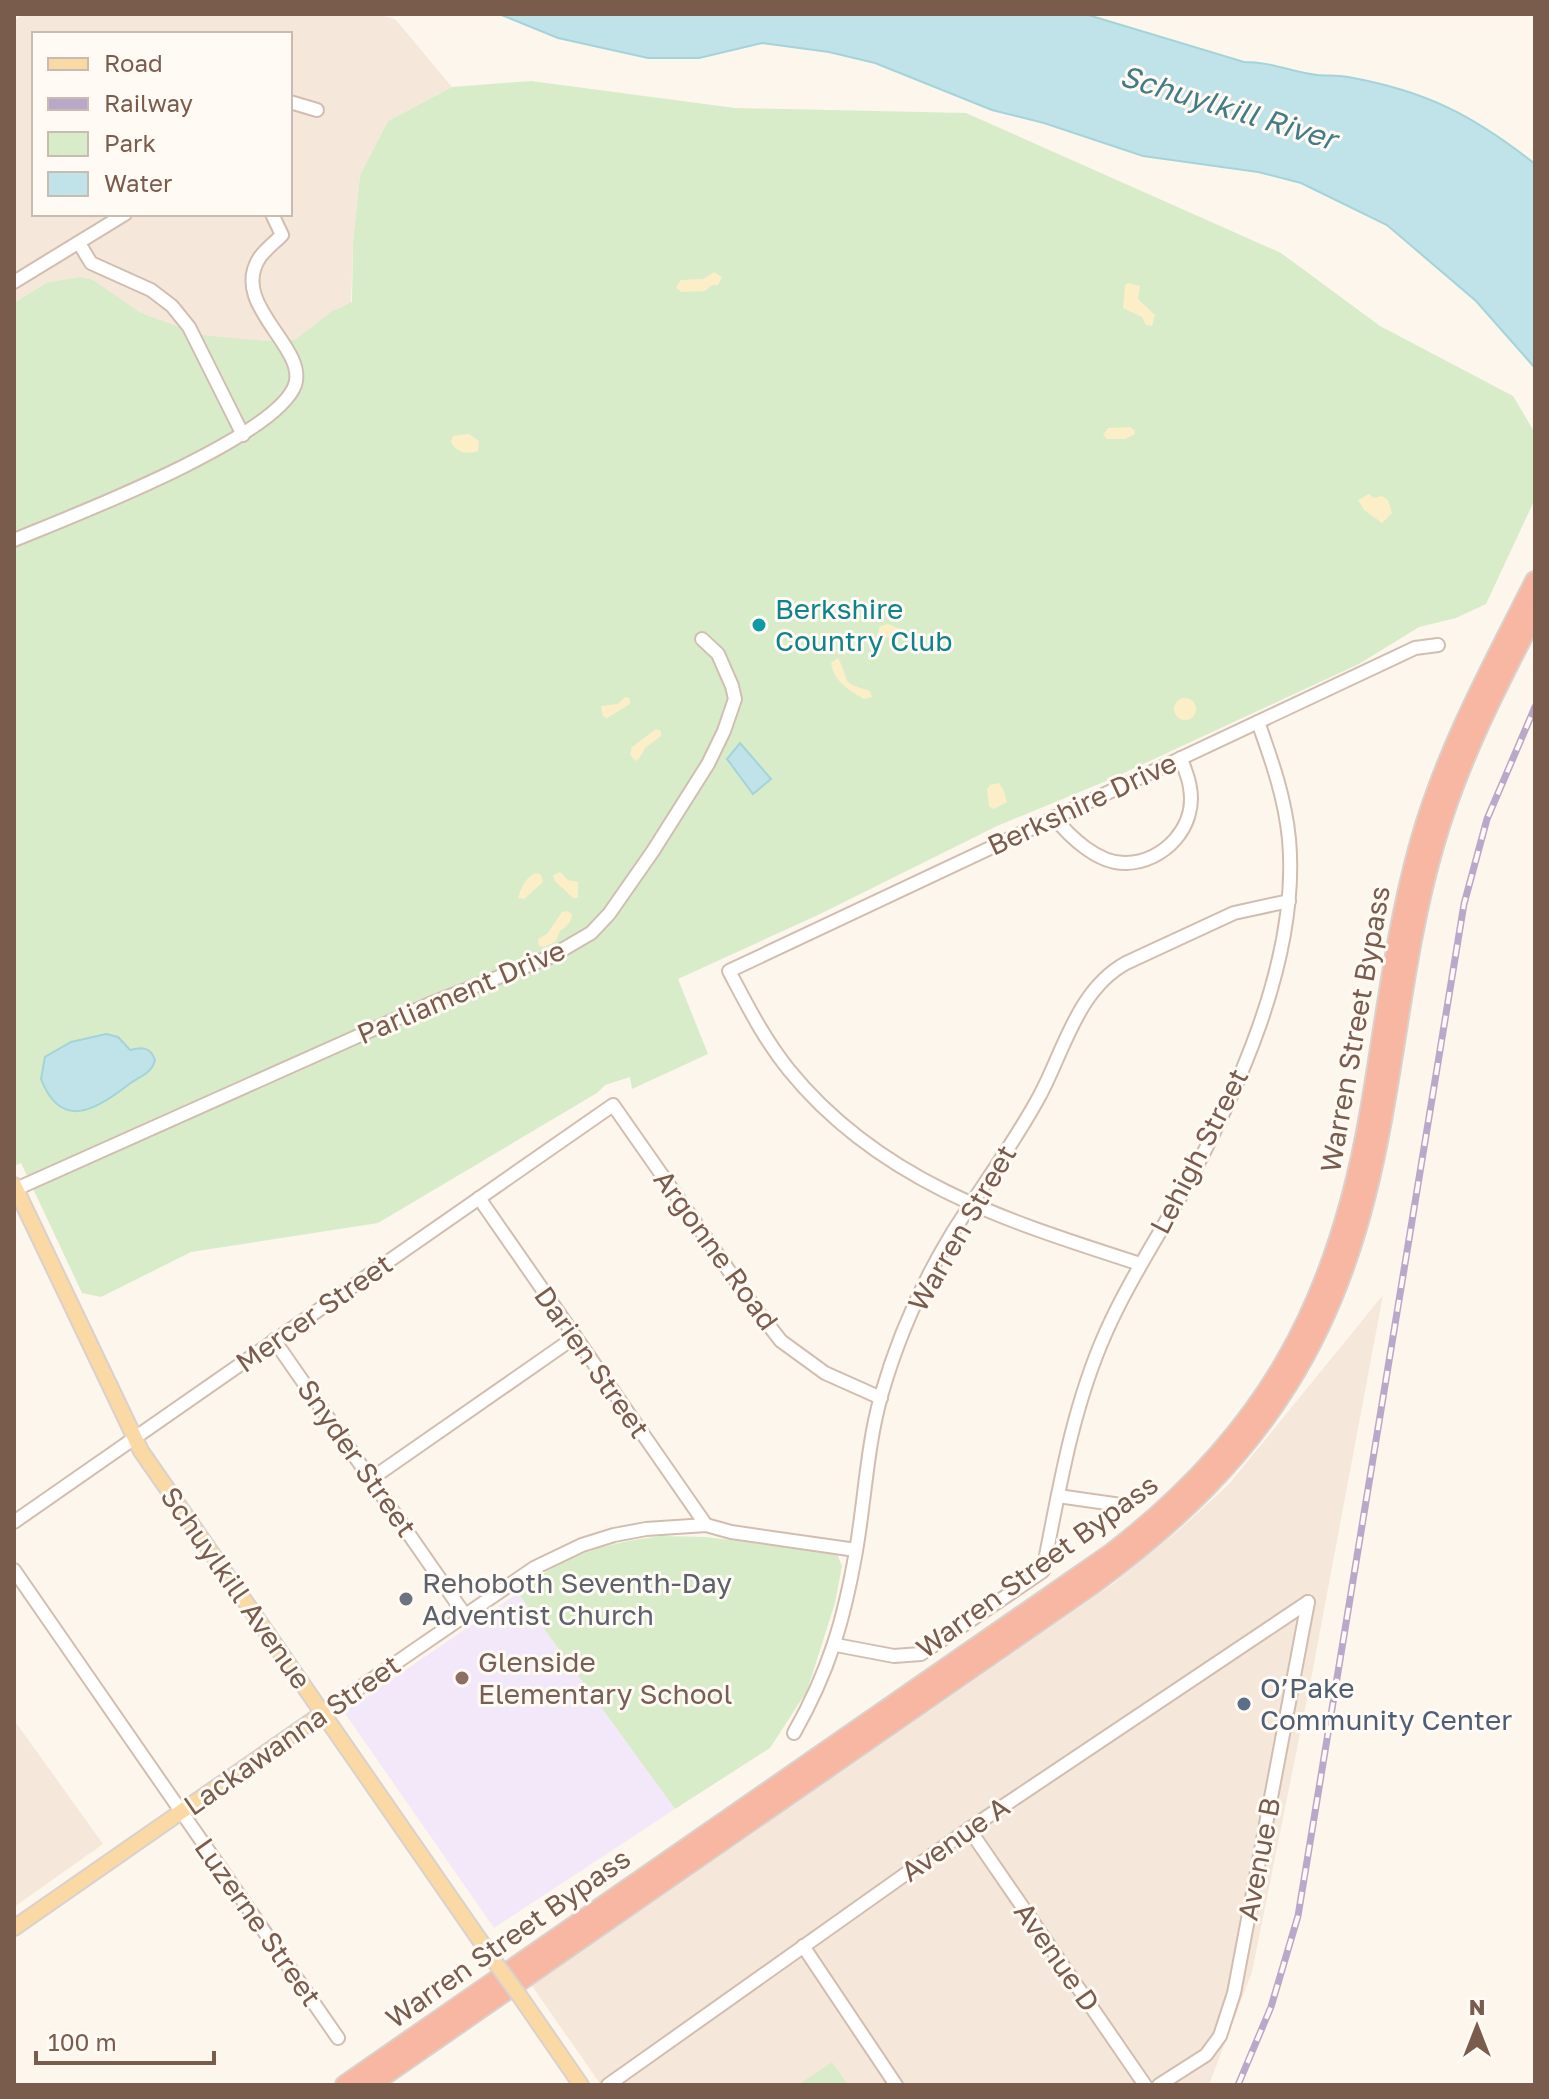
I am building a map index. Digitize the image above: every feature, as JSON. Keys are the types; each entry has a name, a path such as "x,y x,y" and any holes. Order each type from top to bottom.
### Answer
{"highway":[{"name":"Warren Street Bypass","path":"345,2085 1112,1553 1183,1492 1241,1429 1293,1350 1339,1242 1360,1160 1398,940 1420,843 1453,749 1535,581"},
{"name":"Warren Street Bypass","path":"370,2085 1120,1564 1193,1502 1252,1438 1278,1403 1310,1347 1352,1246 1374,1163 1412,943 1433,847 1472,740 1535,613"}],"main road":[{"name":"Schuylkill Avenue","path":"15,1189 135,1438 581,2085"},
{"name":"Lackawanna Street","path":"14,1928 323,1713"}],"street":[{"path":"292,103 317,110"},
{"path":"14,282 122,216"},
{"path":"14,540 126,493 243,435 266,420 285,402 294,389 297,369 259,307 253,275 260,258 282,235 273,216"},
{"path":"79,243 91,263 151,290 172,306 189,327 243,435"},
{"name":"Parliament Drive","path":"15,1189 432,1003 550,957 591,933 609,914 653,851 708,764 724,731 735,699 732,686 718,654 702,639"},
{"name":"Berkshire Drive","path":"971,1205 889,1161 811,1096 771,1045 729,971 1415,648 1438,645"},
{"name":"Lehigh Street","path":"836,1645 894,1656 921,1654 1043,1571 1070,1434 1105,1333 1203,1153 1241,1070 1277,970 1289,901 1290,865 1286,818 1278,780 1258,722"},
{"path":"1054,817 1068,835 1105,858 1125,863 1161,854 1180,835 1189,813 1191,790 1181,758"},
{"name":"Warren Street","path":"794,1733 824,1676 836,1645 856,1550 881,1398 903,1333 929,1275 1039,1097 1085,1000 1115,970 1234,913 1289,901"},
{"name":"Mercer Street","path":"14,1522 613,1105"},
{"name":"Argonne Road","path":"613,1105 781,1341 825,1373 881,1398"},
{"name":"Darien Street","path":"479,1198 706,1525"},
{"path":"971,1205 1140,1264"},
{"path":"371,1479 575,1337"},
{"name":"Snyder Street","path":"274,1340 465,1615"},
{"path":"1058,1496 1121,1505"},
{"name":"Lackawanna Street","path":"323,1713 534,1568 582,1545 646,1529 706,1525 731,1532 856,1550"},
{"name":"Luzerne Street","path":"14,1570 338,2038"},
{"name":"Avenue A","path":"608,2085 969,1829 1308,1602"},
{"name":"Avenue B","path":"1159,2085 1206,2055 1220,2036 1234,1993 1308,1602"},
{"name":"Avenue D","path":"969,1829 1145,2085"},
{"path":"803,1946 896,2085"}],"shaded area":[{"path":"24,14 379,14 396,20 452,87 388,121 360,175 353,242 348,401 46,283 14,303 14,21"},
{"path":"1383,1295 1252,1972 1209,2085 601,2085 532,1986 1113,1584 1229,1484"},
{"path":"518,1593 675,1809 494,1928 344,1712"},
{"path":"14,1720 103,1844 14,1907"}],"green space":[{"name":"Berkshire Country Club","path":"531,81 735,108 966,113 1281,253 1380,326 1513,396 1535,433 1535,499 1486,604 1456,618 1419,627 1359,664 1111,779 997,826 820,914 678,979 708,1054 632,1089 630,1077 605,1085 597,1093 378,1223 191,1252 101,1297 82,1293 21,1163 14,1166 14,303 46,283 80,277 93,280 141,313 200,335 267,341 295,340 331,312 352,302 353,242 360,175 388,121 452,87"},
{"path":"662,1536 706,1537 837,1554 842,1566 835,1603 807,1691 770,1748 675,1809 518,1593 571,1558 623,1542"},
{"path":"832,2062 848,2085 798,2085"}],"sand":[{"path":"714,272 722,277 718,285 712,285 705,291 681,292 676,287 681,280 703,279"},
{"path":"1125,285 1140,286 1138,299 1155,315 1152,326 1123,308"},
{"path":"1130,427 1135,434 1125,439 1107,439 1103,435 1108,428"},
{"path":"469,434 479,441 478,451 466,453 451,441 453,436"},
{"path":"1369,494 1388,500 1392,513 1382,523 1364,510 1358,500"},
{"path":"888,624 902,630 901,636 878,636 879,627"},
{"path":"838,658 847,680 870,691 872,697 864,699 839,680 831,663"},
{"path":"625,697 630,698 630,704 607,718 603,716 601,706 618,704"},
{"path":"1181,698 1189,698 1196,709 1189,720 1181,720 1174,713 1174,705"},
{"path":"656,729 661,731 661,736 645,748 635,761 630,754 632,747"},
{"path":"999,783 1007,802 993,809 989,806 987,789"},
{"path":"560,872 568,880 578,882 578,898 573,898 555,881 553,875"},
{"path":"537,873 543,882 524,899 518,898 527,880"},
{"path":"562,912 572,914 571,919 556,941 545,947 539,946 538,939 547,934"}],"water":[{"name":"Schuylkill River","path":"499,14 1085,14 1244,62 1317,75 1348,77 1425,98 1448,107 1491,132 1535,164 1535,368 1476,301 1387,225 1301,183 1258,172 1143,156 1044,123 992,110 875,63 829,52 762,43 699,58 648,58 558,38"},
{"path":"740,743 771,779 753,794 727,759"},
{"path":"106,1034 118,1037 130,1050 148,1050 155,1060 151,1069 92,1108 69,1110 59,1105 49,1095 41,1079 45,1057 71,1042"}],"railway":[{"path":"1238,2085 1271,2007 1298,1916 1464,904 1487,819 1535,707"}],"place":[{"name":"Berkshire Country Club","path":"759,625"},
{"name":"Rehoboth Seventh-Day Adventist Church","path":"406,1599"},
{"name":"Glenside Elementary School","path":"462,1678"},
{"name":"O’Pake Community Center","path":"1244,1704"}]}
